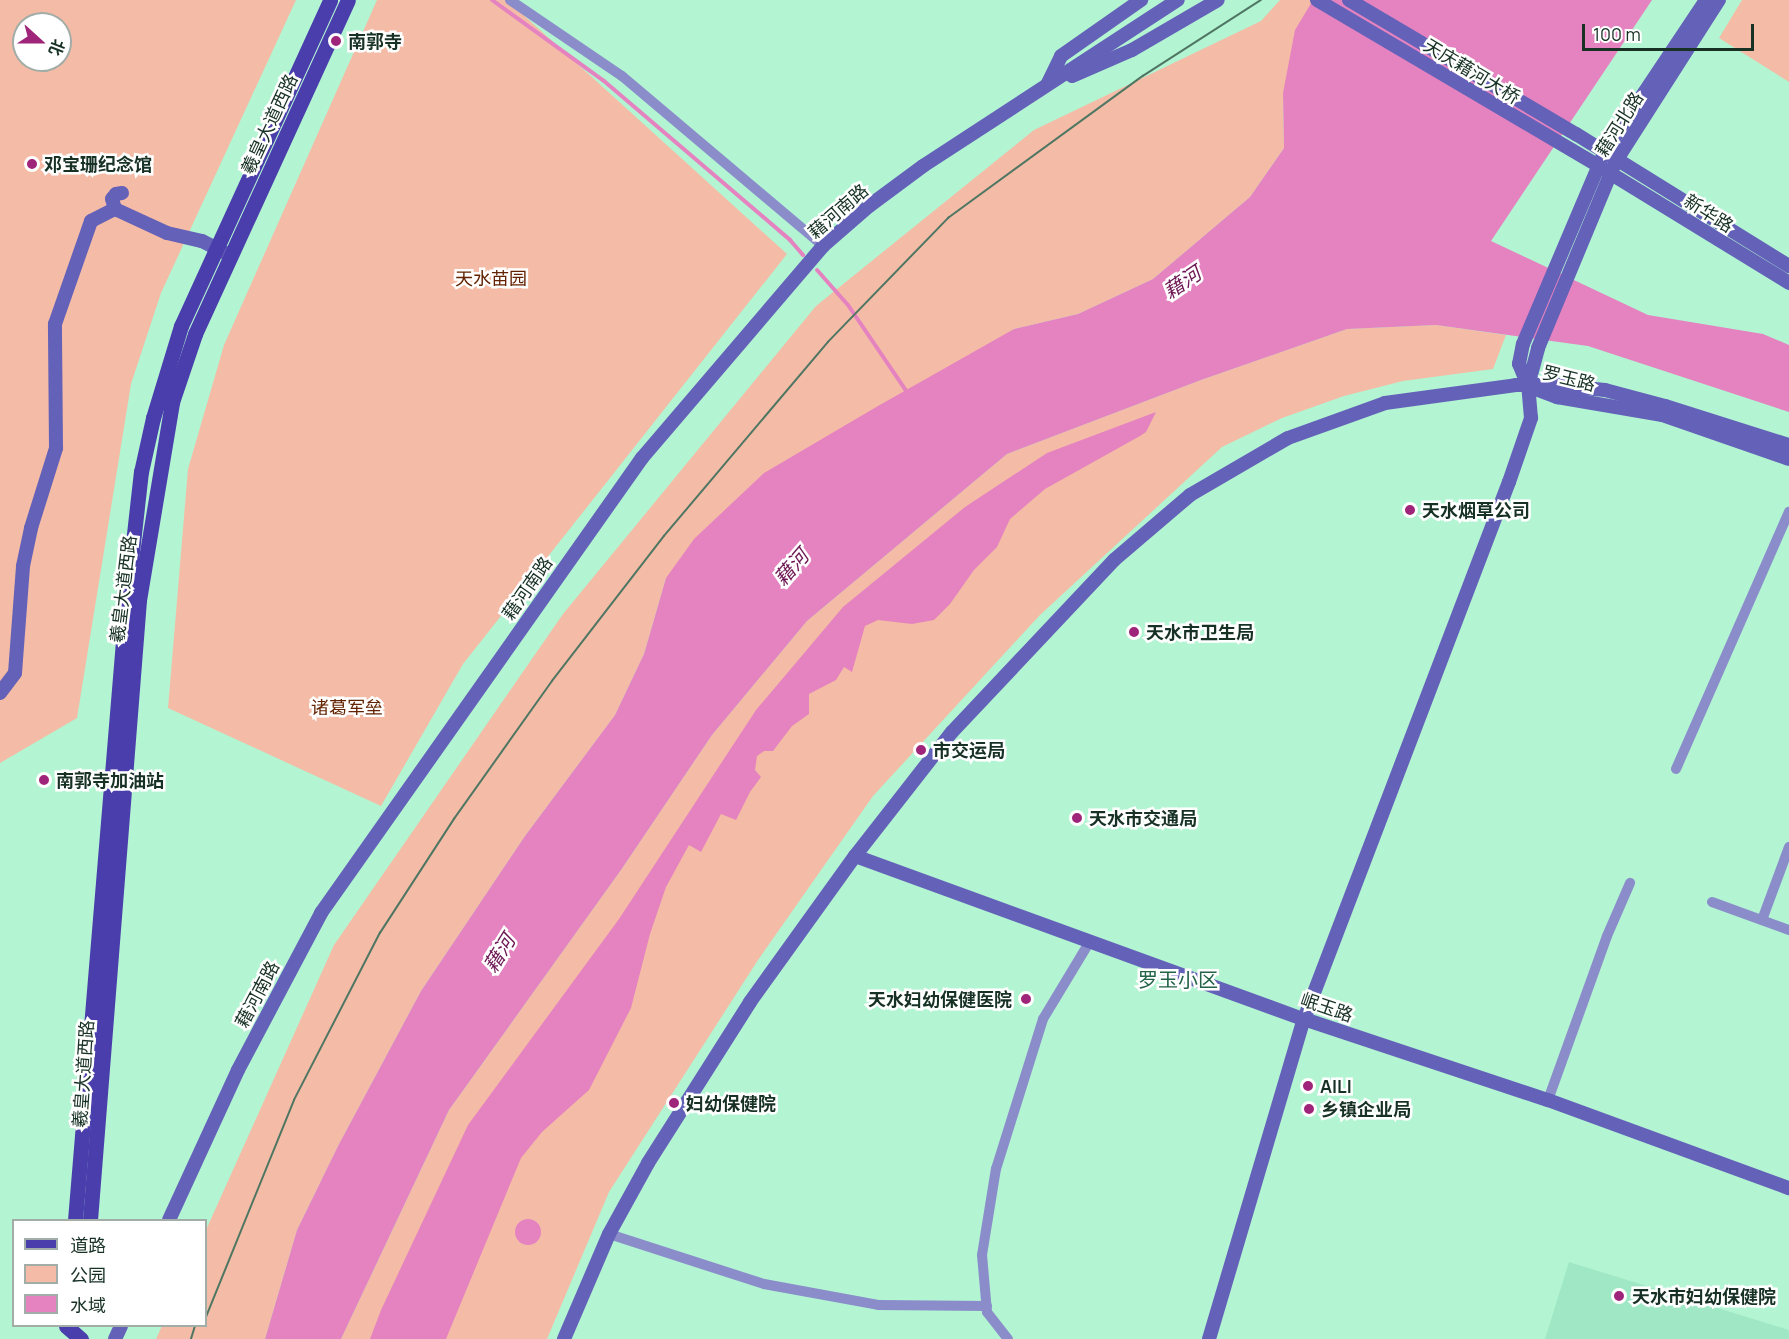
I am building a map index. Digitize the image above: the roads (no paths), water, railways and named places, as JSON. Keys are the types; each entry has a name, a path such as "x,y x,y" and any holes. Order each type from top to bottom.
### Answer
{"main road":[{"name":"羲皇大道西路","path":"90,1219 139,600 172,402 224,252 330,0"},
{"name":"羲皇大道西路","path":"75,1219 126,605 141,472 153,418 178,335 224,252 348,0"},
{"path":"1047,85 1061,56 1141,0"},
{"name":"藉河南路","path":"170,1219 238,1070 321,913 642,458 824,246 869,206 923,165 1178,0"},
{"name":"藉河南路","path":"1047,85 1132,50 1218,0"},
{"name":"天庆藉河大桥","path":"1317,0 1566,148 1607,164"},
{"name":"天庆藉河大桥","path":"1349,0 1576,134 1607,164"},
{"name":"藉河北路","path":"1528,386 1519,364 1523,344 1554,269 1607,164 1706,0"},
{"name":"藉河北路","path":"1528,386 1538,348 1568,276 1607,164 1719,0"},
{"name":"新华路","path":"1607,164 1654,182 1789,266"},
{"name":"新华路","path":"1607,164 1789,283"},
{"path":"114,209 112,199 116,194 122,193"},
{"path":"114,209 167,233 202,242 224,252"},
{"path":"0,693 15,673 23,566 31,528 56,448 55,324 91,221 114,209"},
{"name":"罗玉路","path":"1528,386 1556,385 1605,390 1665,406 1789,445"},
{"path":"564,1339 609,1234 648,1163 750,1002 855,856 952,732 1114,560 1190,495 1288,438 1384,403 1528,386 1530,418 1509,482 1304,1019 1209,1339"},
{"name":"罗玉路","path":"1528,386 1557,397 1662,415 1789,459"},
{"name":"岷玉路","path":"855,856 1304,1019 1548,1100 1789,1188"},
{"path":"65,1330 83,1339"}],"street":[{"path":"510,0 622,76 824,246"},
{"path":"1676,769 1789,512"},
{"path":"1762,920 1789,847"},
{"path":"1548,1100 1607,936 1630,883"},
{"path":"1712,902 1789,930"},
{"path":"1008,1339 987,1312 982,1256 996,1169 1042,1019 1090,941"},
{"path":"609,1234 764,1284 878,1305 987,1306"}],"water":[{"name":"藉河","path":"1313,0 1652,0 1491,241 1648,315 1763,334 1789,345 1789,412 1588,346 1436,325 1347,329 1201,380 1007,454 807,621 712,735 621,870 449,1110 341,1339 265,1339 297,1230 338,1146 421,991 525,836 615,715 644,654 666,578 694,539 764,473 1014,329 1078,314 1153,279 1250,197 1284,148 1283,93 1295,30"},
{"path":"1156,412 1146,432 1045,489 1010,519 997,547 974,570 950,604 934,620 912,624 878,620 865,626 852,672 844,667 836,680 809,694 809,714 792,726 773,751 764,751 757,756 755,770 761,777 750,792 736,820 721,814 701,852 689,845 666,887 650,934 631,1008 589,1090 542,1132 521,1158 446,1339 370,1339 381,1310 468,1125 619,919 756,710 843,607 965,507 1047,453"},
{"path":"528,1219 537,1223 541,1232 537,1241 528,1245 519,1241 515,1232 519,1223"}],"waterway":[{"path":"492,0 604,81 790,240 803,255"},
{"path":"817,270 848,305 907,392"}],"tram line":[{"path":"207,1315 294,1100 380,933 454,819 552,681 664,536 828,342 948,218 1143,76 1261,0"},
{"path":"191,1339 195,1327"}],"place":[{"name":"南郭寺","path":"336,41"},
{"name":"邓宝珊纪念馆","path":"32,164"},
{"name":"天水烟草公司","path":"1410,510"},
{"name":"天水市卫生局","path":"1134,632"},
{"name":"市交运局","path":"921,750"},
{"name":"南郭寺加油站","path":"44,780"},
{"name":"天水市交通局","path":"1077,818"},
{"name":"天水妇幼保健医院","path":"1026,999"},
{"name":"AILI","path":"1308,1086"},
{"name":"妇幼保健院","path":"674,1103"},
{"name":"乡镇企业局","path":"1309,1109"},
{"name":"天水市妇幼保健院","path":"1619,1296"}],"district":[{"name":"罗玉小区","path":"1178,979"}],"park label":[{"name":"天水苗园","path":"491,278"},
{"name":"诸葛军垒","path":"347,707"}]}
